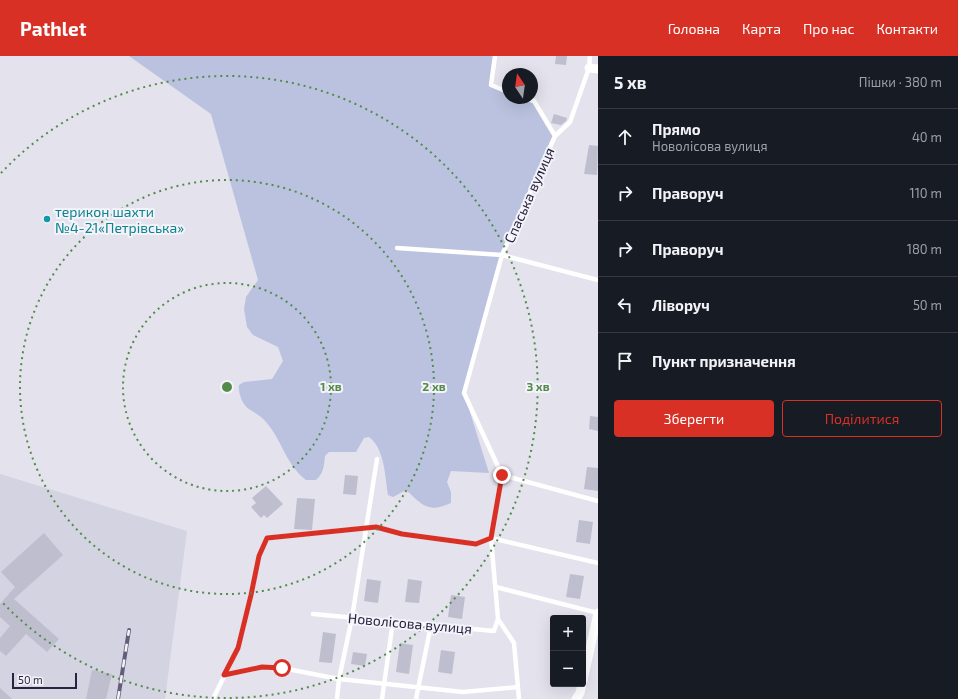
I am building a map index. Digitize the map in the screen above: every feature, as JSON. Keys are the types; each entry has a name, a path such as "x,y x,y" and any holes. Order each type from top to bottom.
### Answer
{"street":[{"path":"586,667 598,613"},
{"path":"576,699 580,693 581,687"}],"lane":[{"path":"495,56 491,85 502,90"},
{"name":"Спаська вулиця","path":"502,475 464,393 502,254 556,136 570,122 593,68 590,56"},
{"name":"Спаська вулиця","path":"536,104 556,136"},
{"path":"397,248 502,254 598,280"},
{"path":"337,699 352,618 377,459"},
{"path":"519,699 514,643 498,619 491,538 502,475 598,501"},
{"path":"212,699 238,648 259,556 267,538 376,527 402,534 476,544 491,538 598,563"},
{"path":"496,586 598,613"},
{"name":"Новолісова вулиця","path":"313,614 494,631 498,619"},
{"path":"382,699 393,622"},
{"path":"416,699 431,625"},
{"path":"224,675 262,667 282,668 340,679 463,692 518,687"},
{"path":"462,699 463,692"}],"shaded area":[{"path":"129,56 495,56 491,85 502,90 502,104 536,104 555,136 502,255 464,393 489,473 451,471 447,482 451,492 451,503 436,508 426,506 406,490 393,497 388,495 381,456 374,442 369,437 364,438 356,452 329,452 325,456 321,475 316,480 306,480 299,474 289,460 266,422 244,405 240,395 239,385 244,382 272,379 283,361 278,347 253,335 247,327 244,309 246,297 258,280 211,114"},
{"path":"0,474 187,531 165,699 0,699"}],"building":[{"path":"556,56 567,56 566,65 555,64"},
{"path":"554,114 567,118 566,121 561,125 551,123"},
{"path":"589,145 598,146 597,175 584,174"},
{"path":"590,416 598,417 598,431 589,429"},
{"path":"587,467 598,468 598,491 584,489"},
{"path":"345,475 358,476 356,495 343,494"},
{"path":"266,486 283,504 267,518 264,515 261,518 251,507 256,503 252,498"},
{"path":"297,498 315,499 312,530 294,529"},
{"path":"579,520 593,522 590,544 576,542"},
{"path":"44,533 63,555 14,599 59,639 47,652 26,634 6,656 0,651 0,638 10,626 0,617 0,604 15,587 1,572"},
{"path":"570,574 584,576 580,599 566,597"},
{"path":"367,579 381,581 378,603 364,601"},
{"path":"408,579 422,581 419,603 405,602"},
{"path":"451,595 465,597 462,619 448,617"},
{"path":"323,632 336,634 332,663 319,662"},
{"path":"400,643 413,645 409,674 396,672"},
{"path":"441,650 455,652 452,674 438,672"},
{"path":"353,652 367,654 365,666 351,664"},
{"path":"92,670 112,674 106,699 86,699"},
{"path":"0,688 12,699 0,699"}],"railway":[{"path":"118,699 129,630"}],"place":[{"name":"терикон шахти №4-21«Петрівська»","path":"47,219"}],"route":[{"path":"282,668 262,667 224,675 238,648 259,556 267,538 376,527 402,534 476,544 491,538 502,475"}]}
